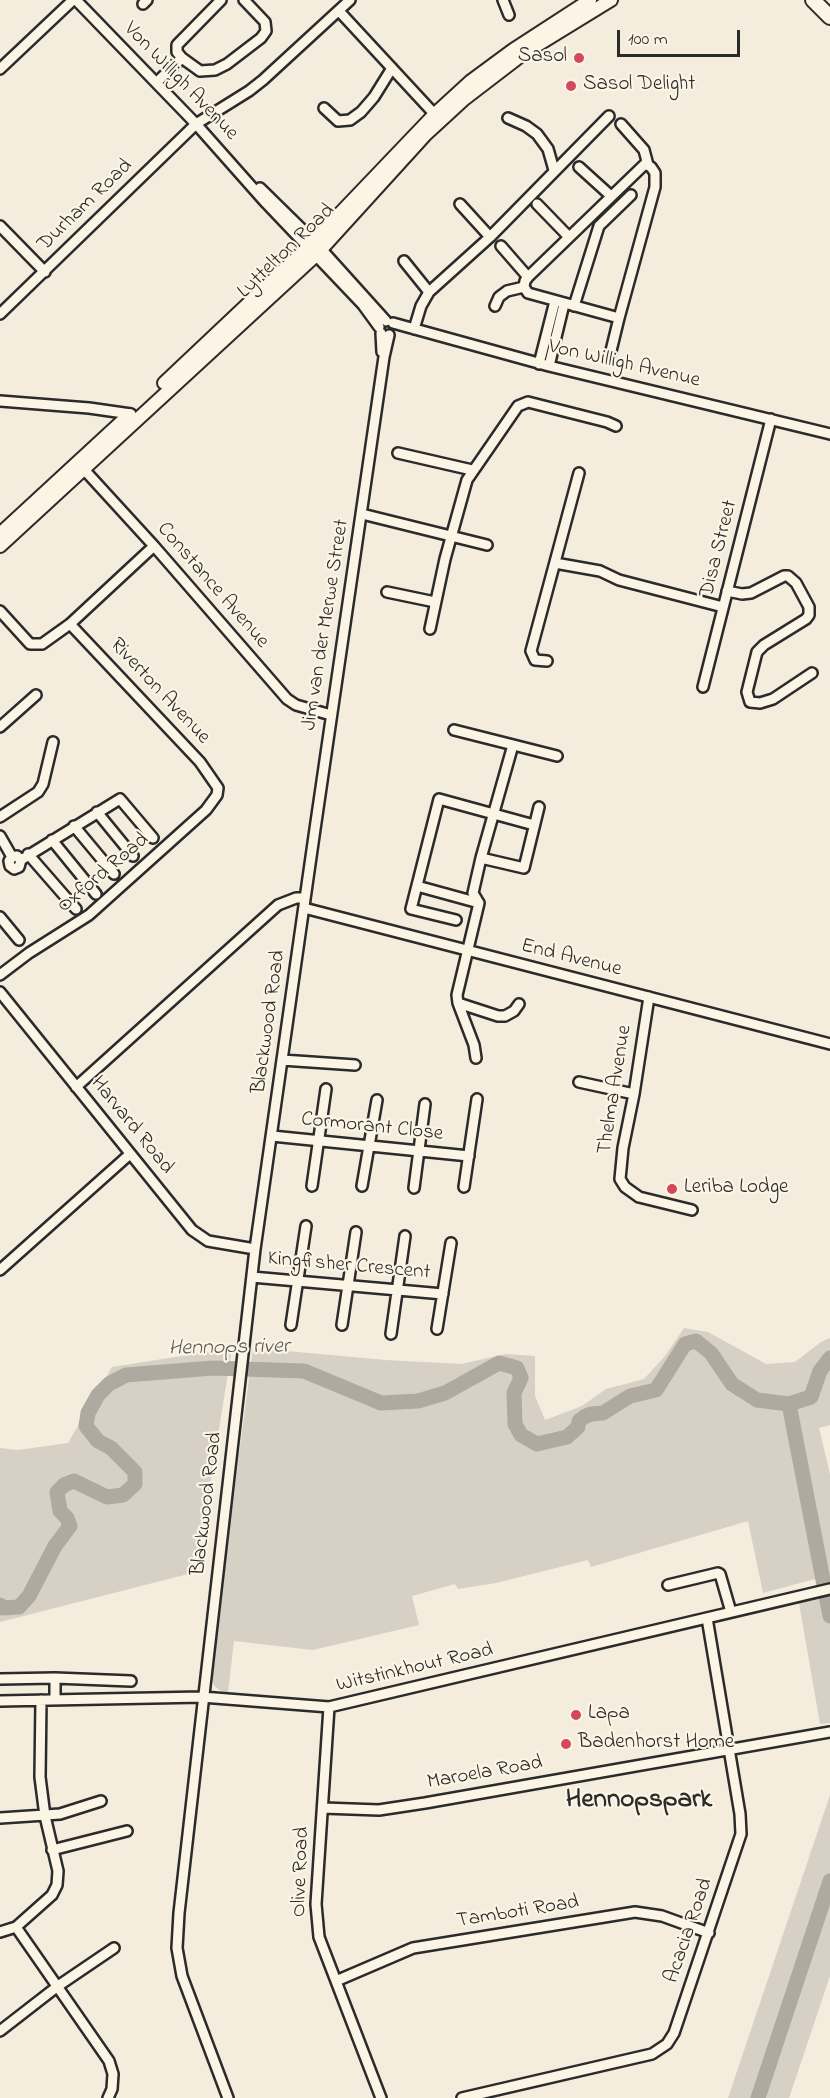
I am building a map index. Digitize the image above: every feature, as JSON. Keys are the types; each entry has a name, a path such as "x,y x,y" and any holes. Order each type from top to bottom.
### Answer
{"highway":[{"path":"813,0 830,17"}],"main road":[{"name":"Lyttelton Road","path":"0,534 80,466 315,248 471,81 513,50 590,0"},
{"name":"Lyttelton Road","path":"438,117 523,54 612,0"},
{"name":"Lyttelton Road","path":"0,546 131,414 315,248"}],"street":[{"name":"Von Willigh Avenue","path":"75,0 83,4 234,164 266,203 315,248 363,305 387,328 412,329 539,364 830,434"},
{"path":"0,69 75,0"},
{"path":"221,0 179,42 177,52 182,58 195,69 205,72 227,64 261,38 266,31 265,22 244,0"},
{"name":"Durham Road","path":"0,314 196,124 256,86 350,0"},
{"path":"503,0 509,15"},
{"path":"339,11 438,117"},
{"path":"157,82 182,58"},
{"path":"324,108 338,121 350,120 361,112 374,97 392,68"},
{"path":"412,329 429,292 490,237 609,116"},
{"path":"508,118 537,134 548,149 554,170"},
{"path":"609,359 655,187 655,173 648,165 645,150 621,124"},
{"path":"524,287 528,277 641,167 648,165"},
{"path":"579,167 611,196"},
{"path":"539,364 599,226 631,195"},
{"path":"460,204 490,237"},
{"path":"537,204 569,237"},
{"path":"0,226 45,272"},
{"path":"501,246 528,277"},
{"path":"404,261 429,292"},
{"path":"524,287 528,293 619,318"},
{"path":"495,306 499,297 507,291 524,287"},
{"path":"549,366 564,304"},
{"name":"Jim van der Merwe Street","path":"304,908 387,328"},
{"path":"0,401 89,408 131,414"},
{"path":"430,629 464,488 472,470 522,403 536,404 616,426"},
{"name":"Disa Street","path":"703,687 771,419"},
{"path":"398,453 472,470"},
{"name":"Constance Avenue","path":"80,466 287,699 296,705 331,715"},
{"path":"547,661 535,660 531,651 579,473"},
{"path":"362,514 487,545"},
{"path":"0,611 30,644 47,641 69,624 153,546"},
{"path":"555,563 600,571 619,580 723,607"},
{"path":"728,591 742,594 752,593 788,576 796,583 809,607 807,619 764,645 757,652 747,692 750,702 760,703 773,699 812,674"},
{"path":"387,592 435,602"},
{"name":"Riverton Avenue","path":"69,624 200,762 218,788"},
{"path":"0,728 36,695"},
{"path":"453,730 557,756"},
{"path":"0,817 38,792 43,784 52,742"},
{"path":"476,1058 474,1045 457,995 478,903 473,893 513,745"},
{"name":"Oxford Road","path":"0,975 29,952 78,923 101,905 206,810 217,795 218,788"},
{"path":"14,859 52,840 118,799 123,800 153,838"},
{"path":"456,920 411,909 439,799 534,825"},
{"path":"481,858 524,868 539,807"},
{"path":"97,812 133,856"},
{"path":"74,826 114,874"},
{"path":"0,836 14,859 76,909"},
{"path":"52,840 96,894"},
{"path":"417,886 478,903"},
{"path":"76,1087 278,905 296,898 305,898"},
{"name":"End Avenue","path":"304,908 830,1044"},
{"name":"Blackwood Road","path":"228,2098 182,1976 177,1948 202,1697 255,1249 304,908"},
{"path":"0,917 19,940"},
{"name":"Harvard Road","path":"0,992 200,1237 215,1243 255,1249"},
{"name":"Thelma Avenue","path":"649,997 623,1148 620,1179 631,1193 639,1197 692,1210"},
{"path":"458,1003 491,1014 505,1016 514,1011 519,1004"},
{"path":"282,1059 355,1065"},
{"path":"579,1082 634,1094"},
{"path":"312,1186 326,1089"},
{"path":"464,1187 477,1099"},
{"path":"362,1186 377,1100"},
{"path":"414,1188 425,1104"},
{"name":"Cormorant Close","path":"272,1136 469,1156"},
{"path":"0,1270 130,1154"},
{"path":"291,1325 306,1226"},
{"path":"342,1325 356,1232"},
{"path":"391,1334 405,1236"},
{"path":"437,1329 451,1243"},
{"name":"Kingfisher Crescent","path":"252,1277 443,1294"},
{"path":"669,1585 718,1573 731,1612"},
{"name":"Witstinkhout Road","path":"0,1701 202,1697 329,1707 830,1589"},
{"name":"Acacia Road","path":"462,2098 652,2054 663,2048 674,2033 741,1834 740,1814 706,1618"},
{"path":"55,1678 55,1700"},
{"path":"0,1679 55,1678 131,1681"},
{"path":"0,1932 16,1927 55,1890 58,1875 45,1816 40,1777 40,1700"},
{"name":"Olive Road","path":"329,1707 316,1904 317,1924 319,1937 381,2098"},
{"name":"Maroela Road","path":"323,1808 379,1810 402,1807 830,1732"},
{"path":"0,1818 60,1814 101,1801"},
{"path":"52,1850 126,1831"},
{"name":"Tamboti Road","path":"336,1981 413,1948 635,1912 662,1916 709,1933"},
{"path":"16,1927 109,2061 113,2074 112,2089 108,2098"},
{"path":"0,2031 58,1986 114,1948"}],"shaded area":[{"path":"684,1328 708,1332 766,1364 795,1362 830,1338 830,1425 819,1428 830,1474 830,1575 763,1593 748,1521 591,1567 588,1560 496,1583 458,1589 455,1584 412,1596 419,1625 313,1650 234,1641 228,1693 219,1690 214,1685 212,1679 215,1637 253,1348 461,1364 506,1354 535,1356 535,1396 545,1420 582,1406 606,1389 644,1379 665,1356"},
{"path":"232,1348 196,1572 0,1622 0,1448 18,1450 68,1443 112,1367"},
{"path":"830,1597 830,1723 820,1724 799,1603"},
{"path":"830,1795 830,1976 789,2098 728,2098"}],"waterway":[{"name":"Hennops river","path":"0,1605 3,1608 19,1607 29,1596 55,1546 70,1526 67,1518 60,1511 57,1492 64,1485 74,1481 107,1497 123,1495 135,1484 135,1472 111,1448 98,1441 86,1426 88,1413 98,1395 109,1384 126,1375 213,1368 304,1371 381,1403 418,1401 445,1393 499,1363 517,1368 521,1378 514,1393 515,1424 521,1435 537,1444 567,1437 578,1427 579,1421 584,1417 603,1413 630,1396 656,1390 685,1344 696,1341 711,1353 732,1384 757,1400 789,1404 811,1397 820,1371 830,1358"},
{"path":"789,1404 830,1616"},
{"path":"758,2098 830,1881"}],"place":[{"name":"Sasol","path":"579,58"},
{"name":"Sasol Delight","path":"571,86"},
{"name":"Leriba Lodge","path":"672,1189"},
{"name":"Lapa","path":"576,1715"},
{"name":"Badenhorst Home","path":"566,1744"}],"district":[{"name":"Hennopspark","path":"639,1802"}]}
